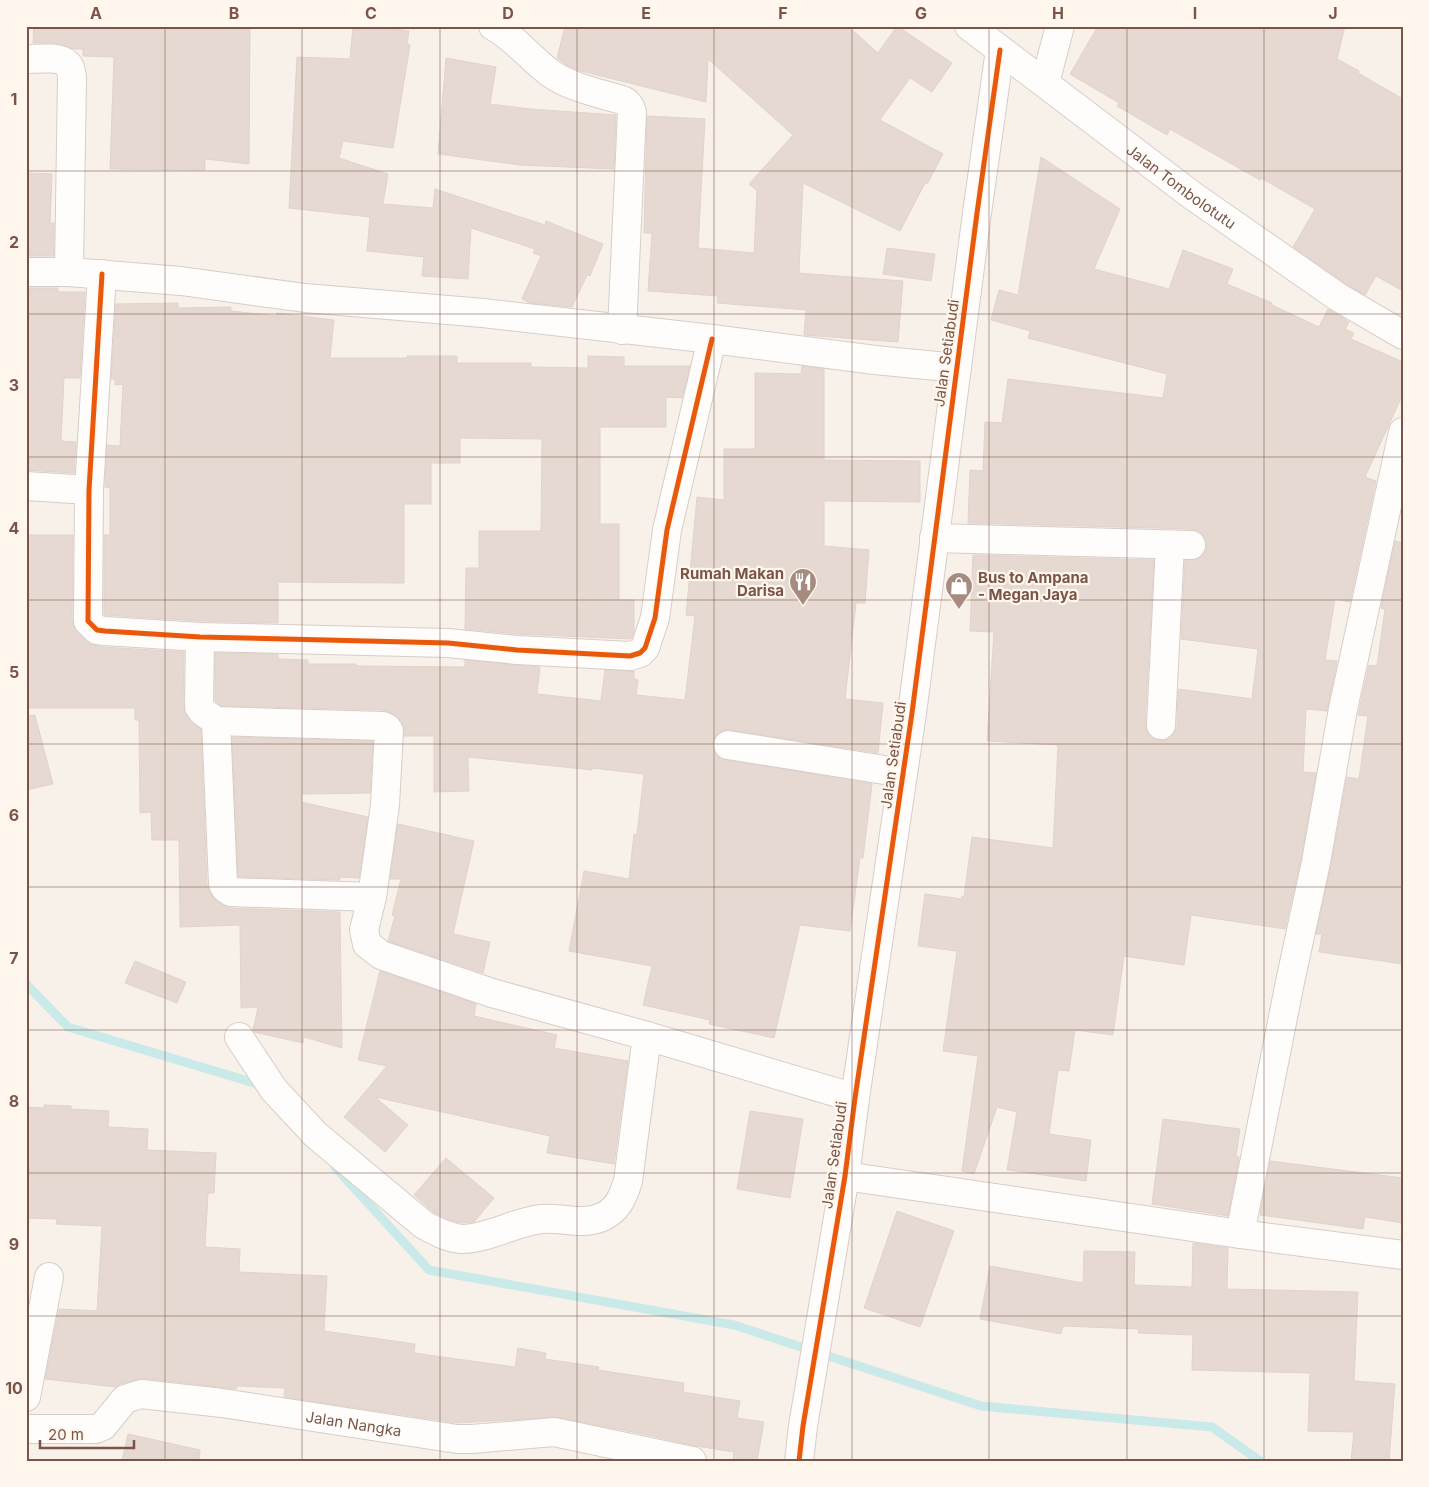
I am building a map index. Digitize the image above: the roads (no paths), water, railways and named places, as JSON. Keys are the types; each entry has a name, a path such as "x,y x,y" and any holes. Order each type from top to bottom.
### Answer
{"street":[{"path":"493,26 518,44 552,74 568,83 628,102 631,107 622,330"},
{"name":"Jalan Tombolotutu","path":"969,26 1193,196 1338,297 1403,336"},
{"path":"1045,83 1060,26"},
{"name":"Jalan Setiabudi","path":"799,1461 802,1426 845,1176 903,773 976,213 1000,50"},
{"path":"26,59 57,59 63,61 70,68 72,77 69,272"},
{"path":"26,272 69,272 181,281 305,298 483,313 957,368"},
{"path":"102,274 89,490 88,621 97,630 105,631 200,637 448,643 517,650 630,656 640,653 648,642 655,618 667,530 712,339"},
{"path":"1240,1234 1316,862 1343,708 1403,432"},
{"path":"26,486 89,490"},
{"path":"934,538 1180,545 1161,725"},
{"path":"200,637 199,707 216,722 383,726 388,728 385,805 372,897 364,930 364,938 372,950 381,955 492,993 647,1036 855,1098"},
{"path":"216,722 223,884 225,888 231,892 372,897"},
{"path":"728,745 903,773"},
{"path":"239,1037 274,1090 316,1135 424,1225 443,1235 464,1239 542,1219 573,1222 602,1218 618,1205 623,1197 628,1181 647,1036"},
{"path":"845,1176 1240,1234 1403,1255"},
{"path":"26,1398 49,1277"},
{"name":"Jalan Nangka","path":"26,1429 96,1429 103,1426 125,1399 141,1394 222,1403 442,1436 469,1450 554,1432 692,1461"}],"waterway":[{"path":"26,984 68,1027 261,1085"},
{"path":"335,1167 429,1270 734,1325 981,1406 1212,1427 1260,1461"}],"place":[{"name":"Rumah Makan Darisa","path":"803,606"},
{"name":"Bus to Ampana - Megan Jaya","path":"959,610"}]}
